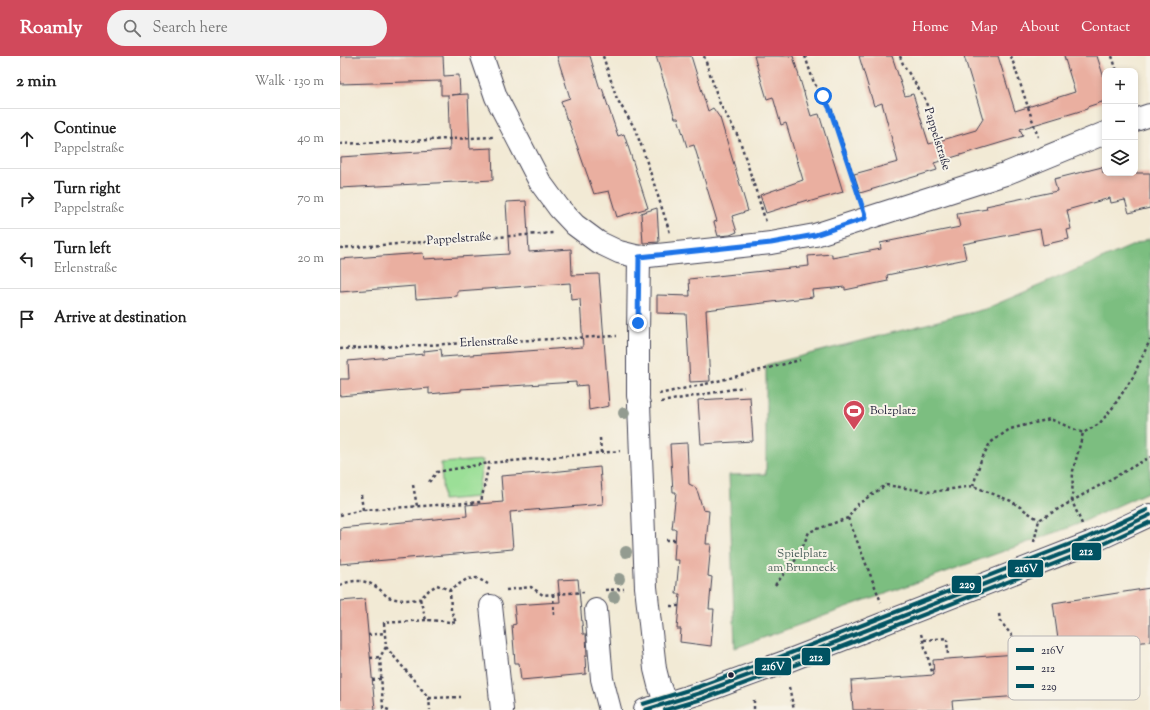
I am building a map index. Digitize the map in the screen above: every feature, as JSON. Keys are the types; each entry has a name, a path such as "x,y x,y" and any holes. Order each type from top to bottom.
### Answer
{"street":[{"path":"482,56 496,97 516,136 540,182 560,208 575,225 598,242 619,252 639,257 771,243 815,235 1005,174 1102,133"},
{"path":"1138,119 1150,115"},
{"path":"639,257 638,335 643,399 640,450 646,587 655,669 666,704"},
{"path":"645,710 700,693 790,660 1090,543 1150,515"},
{"path":"497,598 502,710"},
{"path":"596,610 602,679 610,710"}],"path":[{"path":"603,56 617,99 634,127 644,150 671,237 674,254"},
{"path":"704,56 720,104 739,138 767,225 771,243"},
{"path":"805,56 814,83 830,109 866,218"},
{"name":"Pappelstraße","path":"900,56 903,64 925,99 954,191"},
{"path":"1011,56 1045,157"},
{"path":"1112,56 1116,68"},
{"path":"340,144 516,136"},
{"name":"Pappelstraße","path":"340,248 567,232 575,225"},
{"name":"Erlenstraße","path":"340,349 638,335"},
{"path":"1082,525 1072,501 1073,471 1083,433 1099,424 1111,410 1133,377 1150,340"},
{"path":"643,399 652,395 710,383 800,360"},
{"path":"643,399 744,387"},
{"path":"973,486 981,460 990,443 1010,429 1050,419 1083,433"},
{"path":"600,438 602,453"},
{"path":"430,482 437,472 489,463 640,450"},
{"path":"1034,544 1039,520 1150,457"},
{"path":"340,515 363,510 481,502 489,463"},
{"path":"413,485 417,506"},
{"path":"775,585 798,557 809,532 848,518 858,504 886,485 931,492 973,486 1011,501 1039,520"},
{"path":"361,496 363,510"},
{"path":"848,518 881,603"},
{"path":"668,540 675,540"},
{"path":"450,590 467,579 477,578 489,584"},
{"path":"340,585 349,582 363,581 372,583 387,597 404,600 420,599 429,590 437,586 450,590"},
{"path":"497,598 531,587"},
{"path":"389,710 383,709 381,679 380,657 386,647 384,623 426,620 456,623 451,610 450,590"},
{"path":"553,594 554,615"},
{"path":"420,599 426,620"},
{"path":"672,606 679,606"},
{"path":"999,614 1000,621 1012,636"},
{"path":"368,635 385,633"},
{"path":"921,634 933,675"},
{"path":"924,640 947,638 948,656"},
{"path":"386,647 429,698 430,710"},
{"path":"370,658 380,657"},
{"path":"372,680 381,679"},
{"path":"789,687 794,710"},
{"path":"429,698 461,697"},
{"path":"754,700 754,710"}],"green space":[{"name":"Spielplatz am Brunneck","path":"1150,238 1150,491 1076,525 735,648 729,475 766,474 766,365 985,309"},
{"path":"483,460 477,497 443,500 441,463"}],"building":[{"path":"340,56 443,56 444,76 459,75 460,94 451,95 468,94 470,149 492,148 493,180 340,188 340,157 450,150 448,95 441,95 441,81 340,84"},
{"path":"557,56 590,56 600,89 602,88 618,136 624,134 648,208 617,217 609,191 594,194 561,101 570,98"},
{"path":"656,56 691,56 708,111 713,108 720,118 748,211 732,216 737,232 730,235 718,236 714,222 717,221 694,145 687,147 678,118 675,118"},
{"path":"754,56 793,56 811,116 819,114 843,192 808,202 807,200 766,213 760,195 803,180 786,123 781,125 773,97 767,99"},
{"path":"859,56 892,56 905,96 913,94 929,144 976,130 983,119 964,56 998,56 1015,111 1075,92 1064,56 1097,56 1102,72 1102,102 1087,107 1087,109 1020,129 1023,136 934,163 937,170 860,193 854,174 898,162 882,103 874,106"},
{"path":"1102,167 1102,176 1138,176 1138,173 1150,173 1150,208 1129,213 1125,200 1111,203 1110,198 1067,210 1071,229 1067,230 1069,239 1043,245 1040,229 963,244 966,259 887,275 888,281 845,290 845,287 812,290 813,297 706,310 710,381 690,382 686,314 657,313 657,295 690,296 689,279 809,266 808,256 832,254 832,258 881,249 880,243 960,227 957,214 987,209 986,206 1057,191 1054,179"},
{"path":"526,201 529,252 571,249 572,275 599,274 609,406 589,410 587,385 576,386 576,382 461,389 461,391 429,394 429,388 340,396 340,379 349,379 348,361 424,354 424,351 441,349 442,357 583,347 580,299 571,300 570,283 457,291 457,296 416,299 415,286 340,292 340,259 423,253 424,259 509,254 506,202"},
{"path":"657,208 659,242 643,243 641,213"},
{"path":"750,397 753,441 701,444 698,400"},
{"path":"687,443 689,484 695,487 703,510 709,511 706,544 711,544 708,576 712,577 709,609 714,609 711,646 680,642 681,629 677,629 680,594 676,594 679,560 674,560 676,529 672,529 676,492 673,492 670,444"},
{"path":"600,467 603,504 510,512 513,549 340,564 340,528 467,516 466,505 503,502 501,476"},
{"path":"578,579 583,634 586,634 586,674 521,680 519,663 515,663 512,625 516,624 514,605 560,602 558,580"},
{"path":"1150,588 1150,641 1140,642 1140,636 1058,636 1053,603"},
{"path":"365,599 375,710 340,710 340,601"},
{"path":"1008,655 1008,697 952,701 953,710 853,710 851,681 934,675 933,660"}],"transit line":[{"name":"229","path":"643,704 698,687 788,654 1088,537 1147,510"},
{"name":"216V","path":"645,710 700,693 790,660 1090,543 1150,515"},
{"name":"212","path":"665,710 702,699 792,666 1092,549 1150,522"}],"place":[{"name":"Bolzplatz","path":"854,430"}],"route":[{"path":"638,323 639,257 771,243 815,235 866,218 830,109 823,96"}]}
